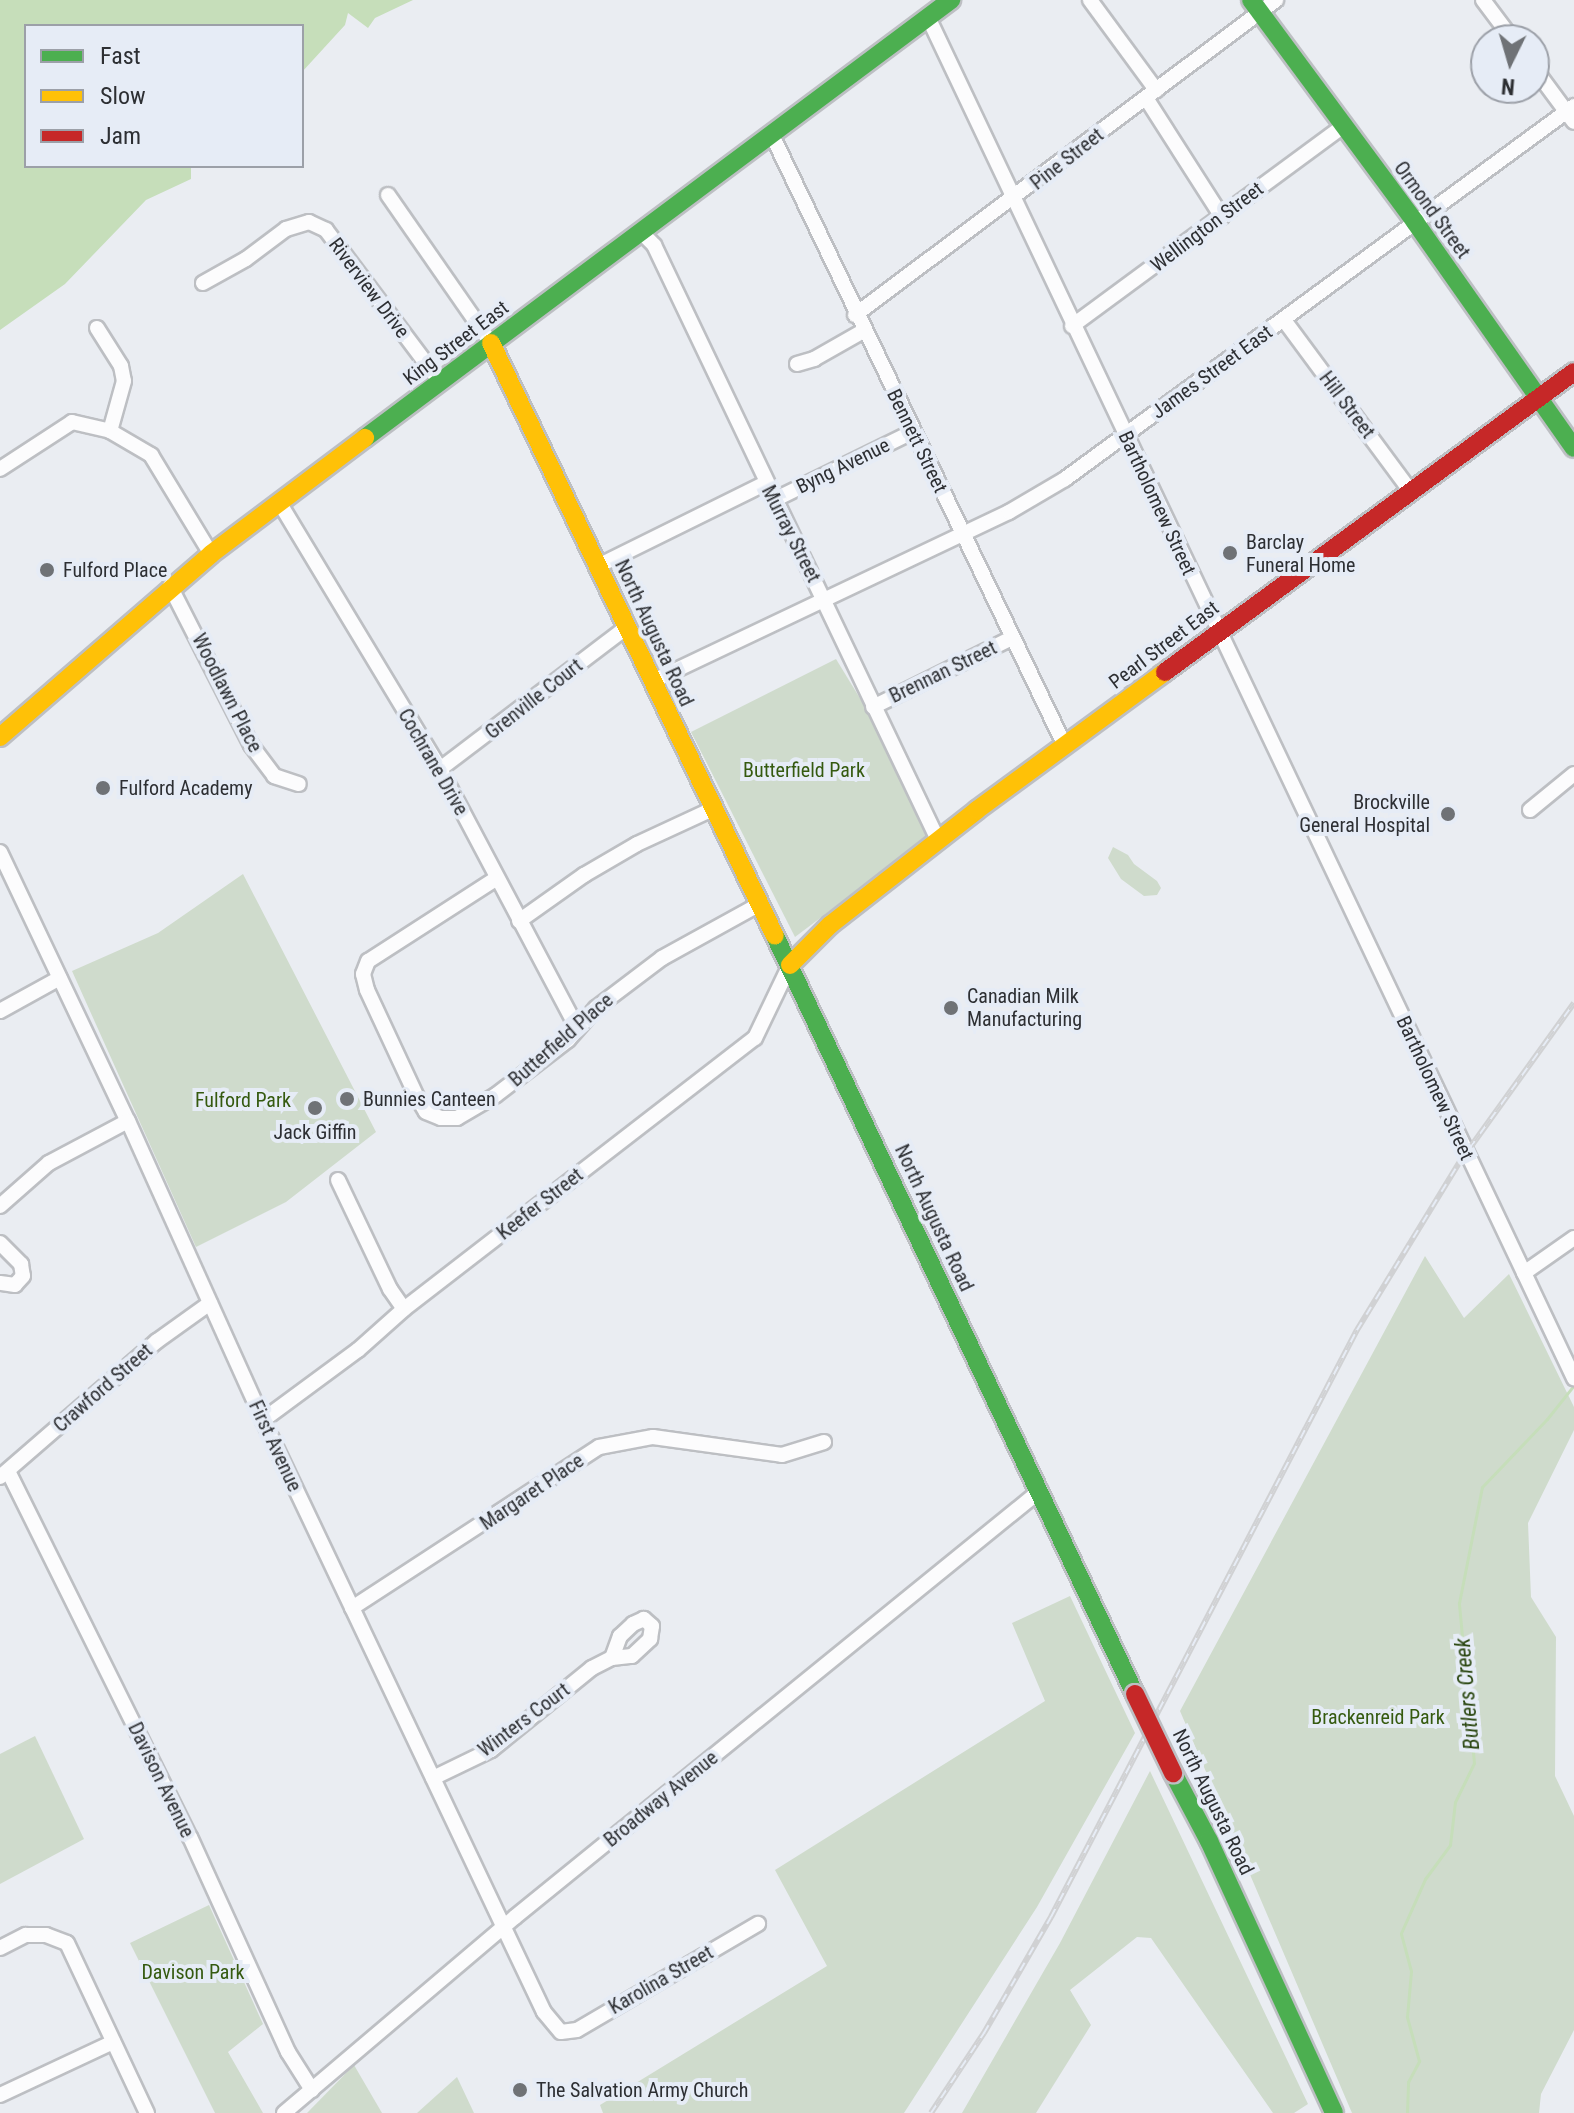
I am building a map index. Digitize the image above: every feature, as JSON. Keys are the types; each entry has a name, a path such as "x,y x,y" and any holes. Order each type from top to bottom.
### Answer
{"main road":[{"name":"King Street East","path":"0,737 170,586 211,554 951,0"},
{"name":"Ormond Street","path":"1255,6 1415,222 1574,448"},
{"name":"North Augusta Road","path":"491,343 1041,1490 1135,1694 1209,1841 1334,2113"},
{"name":"Pearl Street East","path":"790,965 830,925 938,840 1574,372"}],"street":[{"path":"1090,0 1151,94 1222,217"},
{"name":"Pine Street","path":"855,315 1012,201 1151,94 1255,6 1276,0"},
{"path":"1483,0 1501,24"},
{"name":"Bartholomew Street","path":"928,17 1012,201 1126,434 1573,1375"},
{"path":"1550,88 1571,114"},
{"name":"James Street East","path":"653,681 963,534 1065,479 1415,222 1571,114"},
{"name":"Wellington Street","path":"1072,326 1342,127"},
{"name":"Bennett Street","path":"771,133 855,315 1065,746"},
{"path":"388,195 491,343"},
{"name":"Riverview Drive","path":"203,283 246,259 286,229 309,222 326,230 440,382"},
{"name":"Murray Street","path":"640,231 654,245 938,840"},
{"name":"Hill Street","path":"1284,320 1410,490"},
{"path":"97,328 121,366 124,381 110,431"},
{"path":"797,364 814,359 863,331"},
{"path":"0,469 72,422 110,431 151,455 211,554"},
{"name":"Byng Avenue","path":"774,500 912,432"},
{"name":"Byng Avenue","path":"598,566 766,483"},
{"name":"Cochrane Drive","path":"279,502 440,769 577,1028"},
{"name":"Woodlawn Place","path":"170,586 251,745 274,776 299,784"},
{"name":"Grenville Court","path":"440,769 627,627"},
{"name":"Brennan Street","path":"873,707 1012,638"},
{"path":"1530,810 1574,774"},
{"path":"519,921 584,875 637,844 715,808"},
{"name":"First Avenue","path":"0,852 503,1928 544,2012 563,2032"},
{"name":"Butterfield Place","path":"497,878 368,961 363,974 367,990 417,1097 426,1112 441,1118 457,1118 496,1095 568,1040 596,1008 662,958 760,904"},
{"name":"Keefer Street","path":"263,1420 358,1350 404,1309 755,1038 790,965"},
{"path":"0,1011 60,978"},
{"path":"0,1206 49,1163 128,1121"},
{"path":"338,1180 390,1289 404,1309"},
{"path":"1524,1273 1574,1238"},
{"path":"0,1243 21,1264 23,1276 15,1285 0,1283"},
{"name":"Crawford Street","path":"4,1474 157,1341 210,1303"},
{"name":"Margaret Place","path":"352,1608 599,1447 653,1437 782,1455 824,1442"},
{"name":"Davison Avenue","path":"4,1474 190,1837 288,2052 312,2090"},
{"name":"Broadway Avenue","path":"284,2113 503,1928 1041,1490"},
{"name":"Winters Court","path":"433,1778 491,1750 592,1668 612,1658"},
{"name":"Karolina Street","path":"563,2032 577,2030 758,1924"},
{"path":"0,1948 26,1935 46,1935 67,1943 147,2113"},
{"path":"0,2095 113,2042"}],"green space":[{"name":"Butterfield Park","path":"836,659 869,713 929,836 795,937 691,732"},
{"path":"1113,847 1128,855 1134,864 1157,881 1161,888 1157,895 1144,896 1121,879 1108,858"},
{"name":"Fulford Park","path":"243,874 376,1132 286,1202 196,1247 72,971 158,933"},
{"name":"Brackenreid Park","path":"1425,1256 1464,1318 1509,1274 1574,1407 1574,1430 1528,1523 1531,1597 1556,1637 1555,1776 1574,1816 1574,2030 1541,2094 1539,2113 1352,2113 1180,1711"},
{"path":"1070,1596 1135,1733 1037,1907 904,2113 603,2113 600,2105 827,1966 775,1870 1045,1701 1012,1623"},
{"path":"35,1736 84,1839 0,1884 0,1754"},
{"path":"1150,1771 1308,2104 1294,2113 1273,2113 1151,1938 1137,1937 1070,1990 1091,2025 1036,2113 962,2113 1060,1943"},
{"name":"Davison Park","path":"209,1905 263,2024 228,2052 263,2113 215,2113 130,1943"},
{"path":"354,2065 382,2113 307,2113"},
{"path":"457,2077 474,2113 417,2113"}],"shaded area":[{"path":"0,0 413,0 375,18 368,28 348,13 345,25 304,70 304,24 24,24 24,168 191,168 191,179 146,200 65,284 0,330"}],"waterway":[{"name":"Butlers Creek","path":"1407,2113 1408,2082 1419,2061 1407,2017 1411,1971 1401,1933 1425,1879 1450,1845 1455,1802 1474,1763 1459,1603 1482,1487 1547,1419 1574,1385"}],"railway":[{"path":"931,2113 984,2033 1051,1917 1357,1330 1459,1163 1574,1003"}],"traffic: fast":[{"path":"365,438 951,0"},
{"path":"1251,0 1415,222 1574,448"},
{"path":"775,936 1135,1694"},
{"path":"1173,1773 1209,1841 1334,2113"}],"traffic: slow":[{"path":"491,343 775,936"},
{"path":"0,737 211,554 365,438"},
{"path":"790,965 830,925 977,810 1165,672"}],"traffic: jam":[{"path":"1165,672 1574,372"},
{"path":"1135,1694 1173,1773"}],"place":[{"name":"Barclay Funeral Home","path":"1230,553"},
{"name":"Fulford Place","path":"47,570"},
{"name":"Fulford Academy","path":"103,788"},
{"name":"Brockville General Hospital","path":"1448,814"},
{"name":"Canadian Milk Manufacturing","path":"951,1008"},
{"name":"Bunnies Canteen","path":"347,1099"},
{"name":"Jack Giffin","path":"315,1108"},
{"name":"The Salvation Army Church","path":"520,2090"}]}
